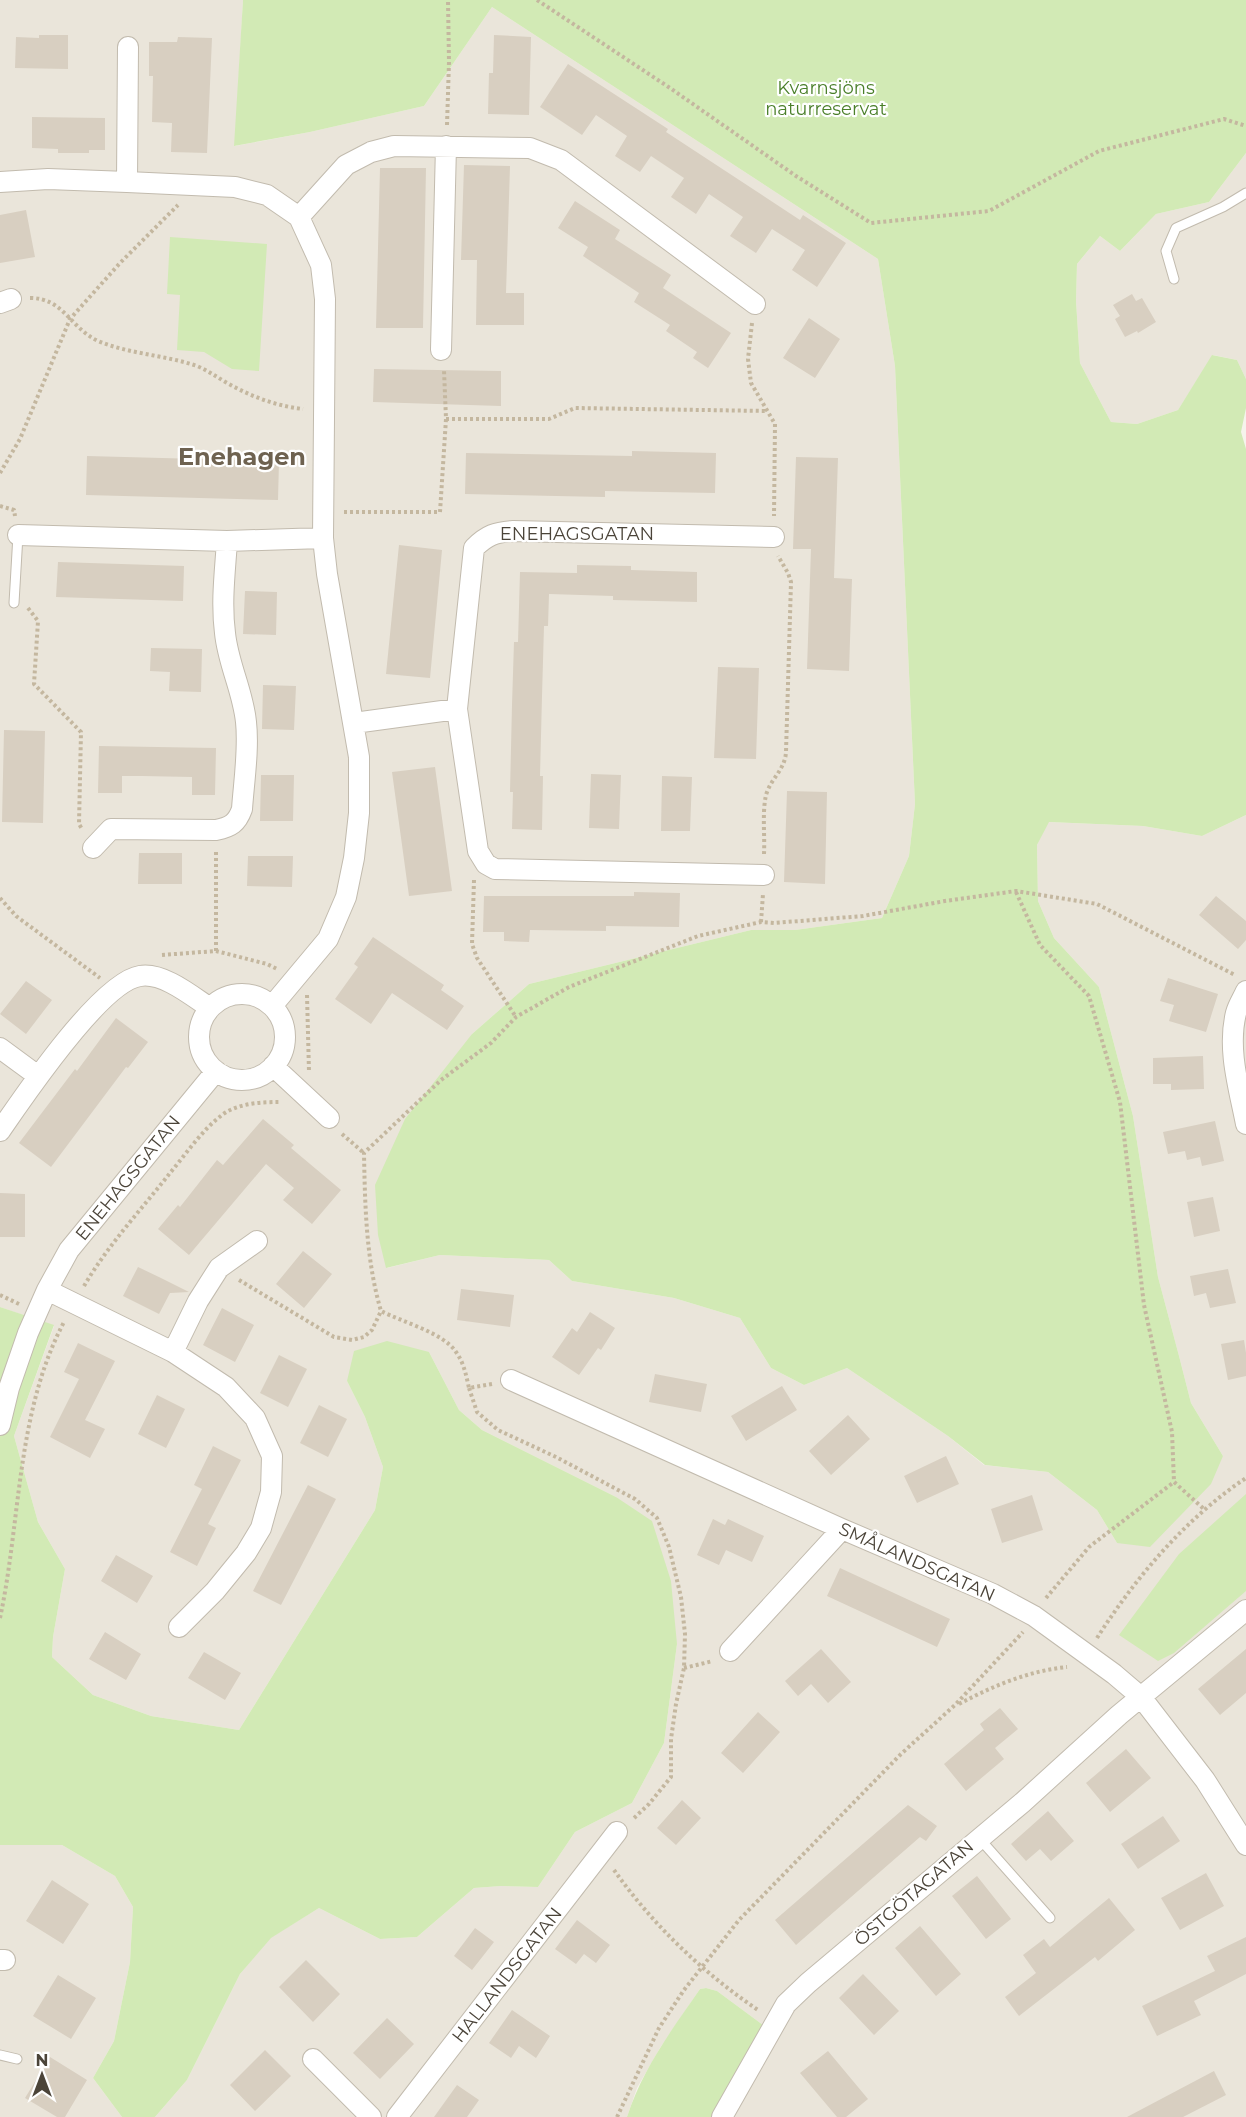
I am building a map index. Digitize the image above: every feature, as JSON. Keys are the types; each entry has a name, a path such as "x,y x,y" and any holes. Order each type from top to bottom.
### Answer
{"street":[{"path":"127,182 128,47"},
{"path":"299,217 346,165 371,152 394,146 530,148 561,160 754,304"},
{"path":"441,351 446,146"},
{"path":"0,182 48,179 197,185 235,187 267,195 299,217 321,265 325,299 323,538 327,574 359,757 359,813 354,858 346,897 328,939 272,1006"},
{"name":"ENEHAGSGATAN","path":"486,864 478,851 457,709 474,548 484,538 495,532 513,531 774,537"},
{"path":"18,535 227,542 323,538"},
{"path":"93,848 111,829 216,830 231,828 239,818 242,808 246,724 242,694 232,670 225,633 223,600 227,542"},
{"path":"354,723 457,709"},
{"path":"486,864 495,869 764,875"},
{"path":"0,1131 38,1076 97,1005 110,980 125,981 141,976 152,977 169,982 210,1008"},
{"path":"1241,983 1233,1039 1246,1124"},
{"path":"237,994 259,998 272,1006 282,1023 284,1036 283,1049 273,1066 260,1075 245,1079 230,1078 216,1071 205,1059 200,1045 202,1021 210,1008 222,999 237,994"},
{"path":"0,1048 38,1076"},
{"path":"273,1066 329,1118"},
{"name":"ENEHAGSGATAN","path":"0,1425 9,1388 28,1333 47,1290 69,1250 216,1071"},
{"path":"173,1352 198,1301 219,1268 258,1241"},
{"path":"47,1290 173,1352 226,1387 255,1418 272,1456 271,1492 261,1528 246,1553 215,1591 179,1627"},
{"name":"SMÅLANDSGATAN","path":"511,1380 842,1529 993,1594 1034,1616 1087,1653 1140,1697 1205,1780 1246,1845"},
{"path":"730,1651 842,1529"},
{"name":"ÖSTGÖTAGATAN","path":"722,2117 786,2004 1022,1803 1140,1697 1246,1610"},
{"name":"HALLANDSGATAN","path":"397,2117 617,1832"},
{"path":"313,2059 371,2117"}],"lane":[{"path":"1174,279 1166,251 1176,228 1223,207 1246,193"},
{"path":"14,603 18,535"},
{"path":"979,1838 1050,1918"},
{"path":"0,2055 17,2059"}],"path":[{"path":"446,146 449,62 448,0"},
{"path":"537,0 670,88 796,176 872,223 989,211 1099,151 1224,118 1246,126"},
{"path":"0,472 20,439 70,319 120,263 197,185"},
{"path":"6,301 38,298 51,302 61,308 76,327 99,342 172,358 196,366 262,400 295,408 325,411"},
{"path":"754,304 748,359 751,383 775,424 774,537 776,551 791,582 786,763 771,783 766,798 762,922"},
{"path":"325,512 440,512 446,418 444,363 441,351"},
{"path":"446,418 549,418 575,408 767,411"},
{"path":"14,603 24,604 38,621 34,684 81,732 80,824 93,848"},
{"path":"216,830 216,951"},
{"path":"486,864 475,875 472,944 477,958 516,1017"},
{"path":"1016,891 1040,945 1089,996 1120,1102 1144,1305 1172,1432 1174,1482 1204,1509"},
{"path":"219,1268 334,1337 352,1340 364,1337 372,1330 381,1311 373,1284 365,1216 364,1153 441,1080 491,1043 516,1017 569,987 698,936 762,922 863,916 1016,891 1097,904 1241,983"},
{"path":"0,898 16,916 97,976 110,980"},
{"path":"0,1618 23,1461 38,1386 62,1326 74,1303 91,1274 113,1245 205,1131 223,1114 253,1103 290,1103 308,1084 308,999 304,988 295,980 267,964 216,951 154,957"},
{"path":"97,976 110,980"},
{"path":"381,1311 436,1336 455,1349 463,1363 477,1412 498,1430 556,1457 635,1499 657,1518 669,1547 681,1597 685,1634 684,1668 671,1739 671,1777 649,1804 617,1832 612,1858 614,1870 636,1899 682,1949 701,1967 774,2023"},
{"path":"469,1388 511,1380"},
{"path":"955,1705 994,1685 1036,1672 1073,1666 1087,1653 1131,1590 1177,1535 1204,1509 1246,1478"},
{"path":"617,2117 659,2028 701,1967 739,1920 901,1754 955,1705 1026,1630 1051,1590 1089,1547 1174,1482"},
{"path":"684,1668 708,1663 730,1651"}],"shaded area":[{"path":"0,0 243,0 235,146 310,132 424,106 492,7 878,259 895,366 915,804 909,856 882,918 795,930 751,930 529,984 472,1034 387,1268 440,1255 549,1260 572,1281 674,1298 740,1318 771,1368 804,1385 847,1368 948,1436 984,1465 1048,1472 1097,1510 1117,1543 1223,1456 1191,1403 1158,1277 1133,1116 1099,987 1054,938 1038,901 1037,845 1048,822 1143,826 1202,836 1246,815 1246,2117 712,2117 763,2025 717,1991 706,1988 700,1989 660,2048 637,2088 627,2117 155,2117 187,2080 240,1974 270,1938 319,1908 380,1939 417,1937 474,1888 538,1887 575,1832 632,1803 664,1743 677,1644 616,1497 482,1430 459,1410 429,1352 347,1381 365,1417 383,1467 375,1510 239,1730 151,1716 93,1695 52,1657 53,1637 65,1569 38,1522 14,1436 54,1326 0,1307"},
{"path":"1246,153 1246,379 1237,360 1213,355 1178,410 1137,424 1111,422 1080,363 1076,301 1077,264 1100,236 1120,251 1156,214 1209,202"},
{"path":"0,1845 62,1845 115,1876 133,1907 130,1962 114,2041 93,2078 122,2117 0,2117"}],"green space":[{"name":"Kvarnsjöns naturreservat","path":"243,0 1246,0 1246,153 1209,202 1156,214 1120,251 1100,236 1077,264 1076,301 1080,363 1111,422 1137,424 1178,410 1212,355 1237,360 1246,379 1246,408 1241,432 1246,449 1246,815 1202,836 1143,826 1049,822 1037,845 1038,901 1054,938 1099,987 1133,1116 1158,1277 1191,1403 1223,1456 1211,1484 1150,1547 1117,1543 1097,1510 1048,1472 985,1465 948,1436 847,1368 804,1385 771,1368 740,1318 674,1298 572,1281 549,1260 440,1255 386,1268 378,1235 375,1185 405,1119 472,1034 529,984 751,930 795,930 882,918 909,856 915,804 895,366 878,259 492,7 424,106 310,132 234,146"},
{"path":"170,237 267,244 259,371 232,369 204,352 177,350 180,295 167,294"},
{"path":"0,1307 54,1325 14,1436 38,1522 65,1569 53,1637 52,1657 93,1695 151,1716 239,1730 375,1510 383,1467 365,1417 347,1381 354,1351 387,1341 429,1352 459,1410 482,1430 616,1497 652,1521 671,1581 677,1644 664,1743 632,1803 575,1832 538,1887 474,1888 417,1937 380,1939 319,1908 271,1938 240,1974 187,2080 155,2117 122,2117 93,2078 114,2041 130,1962 133,1907 115,1876 62,1845 0,1845"},
{"path":"1246,1494 1246,1591 1174,1653 1158,1661 1119,1635 1179,1554"},
{"path":"700,1989 717,1991 763,2025 712,2117 627,2117 649,2066"}],"building":[{"path":"39,35 68,35 68,69 15,68 16,37 39,38"},
{"path":"494,35 531,37 529,115 488,114 489,73 493,73"},
{"path":"178,37 212,38 207,153 171,152 172,123 152,122 153,76 149,76 149,42 177,42"},
{"path":"568,64 668,129 666,132 800,220 803,215 846,243 817,287 792,270 805,250 772,229 756,253 730,236 743,217 709,194 696,214 671,197 684,178 651,156 640,172 615,156 627,136 596,115 582,135 540,107"},
{"path":"32,117 105,118 105,150 89,150 89,153 58,153 58,149 32,148"},
{"path":"464,165 510,166 506,293 524,293 524,325 476,325 477,260 461,260"},
{"path":"380,168 426,168 423,328 376,328"},
{"path":"575,201 620,230 615,239 671,275 663,288 731,333 708,368 693,358 697,352 666,331 670,325 634,302 639,293 583,256 588,247 558,228"},
{"path":"26,210 35,257 0,263 0,215"},
{"path":"1132,294 1136,301 1142,298 1156,322 1138,333 1137,331 1125,337 1115,319 1120,316 1113,305"},
{"path":"809,318 840,339 815,378 783,358"},
{"path":"374,369 501,371 501,406 373,402"},
{"path":"632,451 716,453 715,493 605,491 605,497 465,494 466,453 632,456"},
{"path":"87,456 279,461 278,500 86,495"},
{"path":"796,457 838,458 834,578 852,579 849,671 807,669 811,549 793,549"},
{"path":"399,545 442,550 430,678 386,674"},
{"path":"58,562 184,566 183,601 56,597"},
{"path":"577,565 631,566 631,570 697,572 697,602 613,600 613,596 549,594 548,626 544,626 540,776 543,776 542,830 512,829 513,792 510,792 512,705 514,642 518,642 520,572 577,573"},
{"path":"245,591 277,592 276,635 243,634"},
{"path":"151,648 202,649 201,692 169,691 170,672 150,671"},
{"path":"718,667 759,668 756,759 714,758"},
{"path":"263,685 296,686 294,730 262,729"},
{"path":"4,730 45,731 43,823 2,822"},
{"path":"99,746 216,748 215,795 192,795 192,777 142,776 122,776 122,793 98,793"},
{"path":"435,767 452,891 409,896 392,772"},
{"path":"591,774 621,775 619,829 589,828"},
{"path":"261,775 294,775 293,821 260,821"},
{"path":"662,776 692,777 690,831 661,831"},
{"path":"787,791 827,792 825,884 784,882"},
{"path":"139,853 182,853 182,884 138,884"},
{"path":"248,856 293,856 292,887 247,886"},
{"path":"634,892 680,893 679,927 606,926 606,931 530,930 529,942 504,941 504,932 483,932 484,896 634,896"},
{"path":"1216,896 1246,921 1246,940 1238,949 1199,915"},
{"path":"373,937 444,985 441,990 464,1006 447,1030 392,993 371,1024 335,999 358,967 354,964"},
{"path":"1168,978 1218,994 1206,1032 1169,1021 1174,1005 1160,1001"},
{"path":"26,981 52,1000 26,1034 0,1014"},
{"path":"116,1018 148,1042 128,1068 126,1067 51,1167 19,1143"},
{"path":"1203,1056 1204,1089 1171,1090 1171,1084 1153,1084 1153,1058"},
{"path":"263,1119 294,1145 291,1148 341,1190 312,1224 283,1200 294,1188 266,1164 189,1255 158,1229 178,1205 180,1207 217,1160 223,1165"},
{"path":"1215,1121 1224,1161 1202,1166 1200,1157 1187,1160 1185,1151 1168,1154 1163,1132"},
{"path":"0,1193 25,1194 25,1237 0,1237"},
{"path":"1213,1197 1220,1231 1194,1237 1187,1202"},
{"path":"303,1251 332,1274 304,1308 276,1284"},
{"path":"138,1267 189,1292 170,1293 159,1314 123,1296"},
{"path":"1228,1269 1236,1303 1210,1308 1206,1293 1194,1296 1190,1276"},
{"path":"461,1289 514,1295 510,1327 457,1320"},
{"path":"222,1308 254,1325 235,1362 203,1345"},
{"path":"590,1312 615,1328 601,1350 598,1348 579,1375 552,1357 572,1328 577,1332"},
{"path":"1244,1340 1246,1376 1228,1380 1221,1344"},
{"path":"78,1343 115,1361 85,1420 105,1429 90,1458 50,1437 79,1379 64,1372"},
{"path":"279,1355 307,1369 288,1407 260,1393"},
{"path":"655,1374 707,1384 701,1412 649,1402"},
{"path":"782,1386 797,1410 746,1441 731,1416"},
{"path":"157,1395 185,1409 166,1448 138,1434"},
{"path":"319,1405 347,1419 328,1457 300,1443"},
{"path":"848,1415 870,1439 831,1475 809,1451"},
{"path":"213,1446 241,1460 208,1524 216,1528 197,1566 170,1552 202,1489 194,1485"},
{"path":"946,1456 959,1484 917,1503 904,1476"},
{"path":"308,1485 336,1499 281,1605 253,1591"},
{"path":"1032,1495 1043,1530 1002,1543 991,1509"},
{"path":"713,1519 725,1525 728,1519 764,1536 752,1562 726,1550 719,1565 697,1555"},
{"path":"116,1555 153,1576 137,1603 101,1581"},
{"path":"840,1568 950,1619 937,1647 827,1596"},
{"path":"105,1632 141,1654 126,1680 89,1659"},
{"path":"821,1649 851,1682 828,1703 811,1684 798,1696 785,1681"},
{"path":"1246,1649 1246,1693 1220,1715 1198,1689"},
{"path":"204,1652 241,1673 225,1700 188,1678"},
{"path":"1000,1708 1018,1729 995,1748 1004,1759 966,1791 944,1764 984,1730 980,1724"},
{"path":"758,1712 780,1732 743,1773 721,1753"},
{"path":"1126,1749 1151,1778 1110,1812 1086,1783"},
{"path":"682,1800 701,1818 676,1845 657,1828"},
{"path":"908,1805 937,1826 926,1841 920,1837 796,1945 775,1920"},
{"path":"1048,1811 1074,1841 1051,1861 1040,1849 1026,1861 1011,1844"},
{"path":"1163,1816 1180,1841 1138,1869 1121,1844"},
{"path":"1206,1873 1224,1906 1180,1930 1161,1898"},
{"path":"977,1876 1011,1919 986,1939 952,1896"},
{"path":"52,1880 89,1904 63,1944 26,1921"},
{"path":"1109,1898 1135,1930 1098,1961 1095,1957 1019,2016 1005,1997 1036,1973 1023,1955 1044,1939 1050,1947"},
{"path":"577,1920 610,1945 596,1963 584,1954 576,1964 555,1949"},
{"path":"920,1926 961,1974 936,1996 895,1948"},
{"path":"475,1928 494,1942 472,1970 454,1956"},
{"path":"1246,1937 1246,1974 1194,2001 1201,2015 1157,2036 1142,2006 1215,1971 1207,1956"},
{"path":"306,1960 340,1994 313,2022 279,1987"},
{"path":"863,1974 899,2011 874,2035 839,1998"},
{"path":"58,1975 96,1998 71,2039 33,2016"},
{"path":"512,2010 550,2036 536,2058 519,2046 511,2058 489,2043"},
{"path":"387,2018 414,2044 380,2079 353,2053"},
{"path":"265,2050 291,2076 255,2111 230,2085"},
{"path":"828,2051 868,2099 846,2117 837,2117 800,2073"},
{"path":"50,2057 87,2080 65,2117 57,2117 25,2098"},
{"path":"1214,2071 1226,2095 1183,2117 1127,2117"},
{"path":"457,2085 479,2100 467,2117 434,2117"}],"district":[{"name":"Enehagen","path":"242,456"}]}
